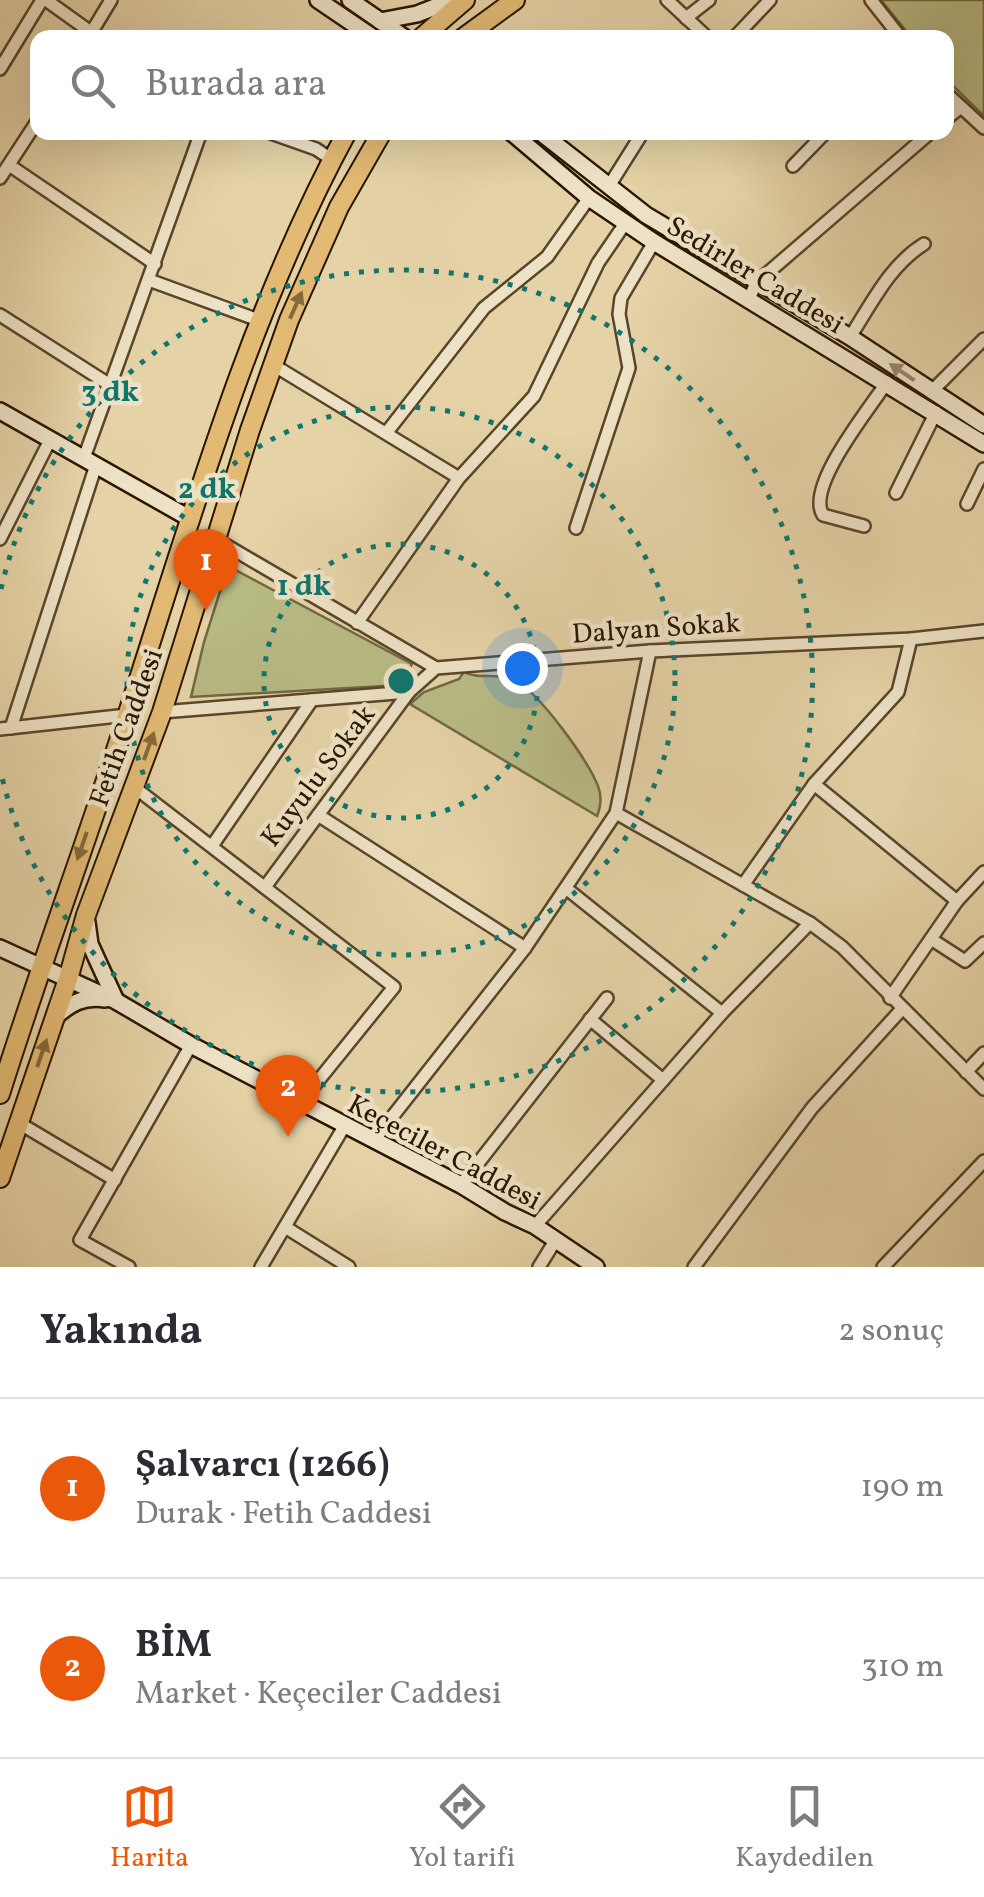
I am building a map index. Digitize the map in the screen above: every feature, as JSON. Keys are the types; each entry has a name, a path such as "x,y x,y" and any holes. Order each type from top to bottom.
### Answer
{"main road":[{"path":"318,0 357,30"},
{"path":"350,0 393,30"},
{"path":"380,21 418,14 453,0"},
{"path":"430,30 465,0"},
{"path":"473,30 515,0"},
{"name":"Fetih Caddesi","path":"0,1094 40,966 128,716 189,518 287,255 343,140"},
{"name":"Fetih Caddesi","path":"0,1178 86,915 162,712 250,430 290,320 339,207 377,140"},
{"name":"Sedirler Caddesi","path":"521,140 590,198 654,242 850,337 984,425"},
{"name":"Sedirler Caddesi","path":"550,140 752,291 984,444"},
{"path":"0,410 189,518"},
{"path":"226,420 250,430"},
{"path":"86,915 90,944 116,1002"},
{"name":"Keçeciler Caddesi","path":"0,948 116,1002 461,1185 504,1212 536,1226 596,1267"},
{"path":"55,1016 74,1002 94,998 116,1002"}],"street":[{"path":"0,69 44,0 85,30"},
{"path":"96,30 112,0"},
{"path":"667,0 699,30"},
{"path":"686,18 709,0"},
{"path":"742,30 770,0"},
{"path":"870,0 894,30"},
{"path":"954,100 984,128"},
{"path":"954,113 961,107"},
{"path":"0,178 30,132"},
{"path":"128,716 5,728 90,462 110,385 197,140"},
{"path":"291,140 334,161"},
{"path":"608,186 639,140"},
{"path":"793,166 812,140"},
{"path":"752,291 922,140"},
{"path":"8,165 154,264"},
{"path":"388,432 484,308 547,257 590,198"},
{"path":"357,623 459,478 534,396 598,263 626,222"},
{"path":"576,528 629,368 619,314 621,298 654,242"},
{"path":"850,337 892,271 906,255 924,244"},
{"path":"149,280 261,320"},
{"path":"0,314 110,385"},
{"path":"931,392 984,338"},
{"path":"274,366 459,478"},
{"path":"864,526 823,515 818,501 824,479 887,382"},
{"path":"896,493 936,412"},
{"path":"0,539 50,440"},
{"path":"967,504 984,469"},
{"path":"162,712 410,692 436,668 218,540"},
{"name":"Dalyan Sokak","path":"436,668 650,650 911,639 984,632"},
{"path":"743,885 814,784 898,692 911,639"},
{"path":"374,1140 524,948 616,813 650,650"},
{"name":"Kuyulu Sokak","path":"265,887 410,692"},
{"path":"212,846 312,700"},
{"path":"814,784 958,900"},
{"path":"134,787 394,987 301,1102"},
{"path":"616,813 810,924 842,948 984,1089"},
{"path":"318,815 524,948"},
{"path":"890,998 958,900 984,872"},
{"path":"567,889 722,1013"},
{"path":"536,1226 722,1013 810,924"},
{"path":"931,939 965,961 984,943"},
{"path":"461,1185 607,998"},
{"path":"694,1267 812,1108 901,1010"},
{"path":"590,1019 663,1080"},
{"path":"129,1267 80,1240 191,1045"},
{"path":"966,1072 984,1053"},
{"path":"19,1123 114,1180"},
{"path":"261,1267 345,1125"},
{"path":"884,1267 984,1161"},
{"path":"285,1227 349,1267"},
{"path":"539,1267 555,1241"}],"green space":[{"path":"881,0 984,0 984,116 954,87 954,30 905,30"},
{"path":"228,566 412,664 401,685 191,697"},
{"path":"464,672 516,681 538,700 592,774 600,794 597,816 410,704 424,692 459,679"}],"place":[{"name":"Şalvarcı (1266)","path":"206,611"},
{"name":"BİM","path":"288,1137"}]}
